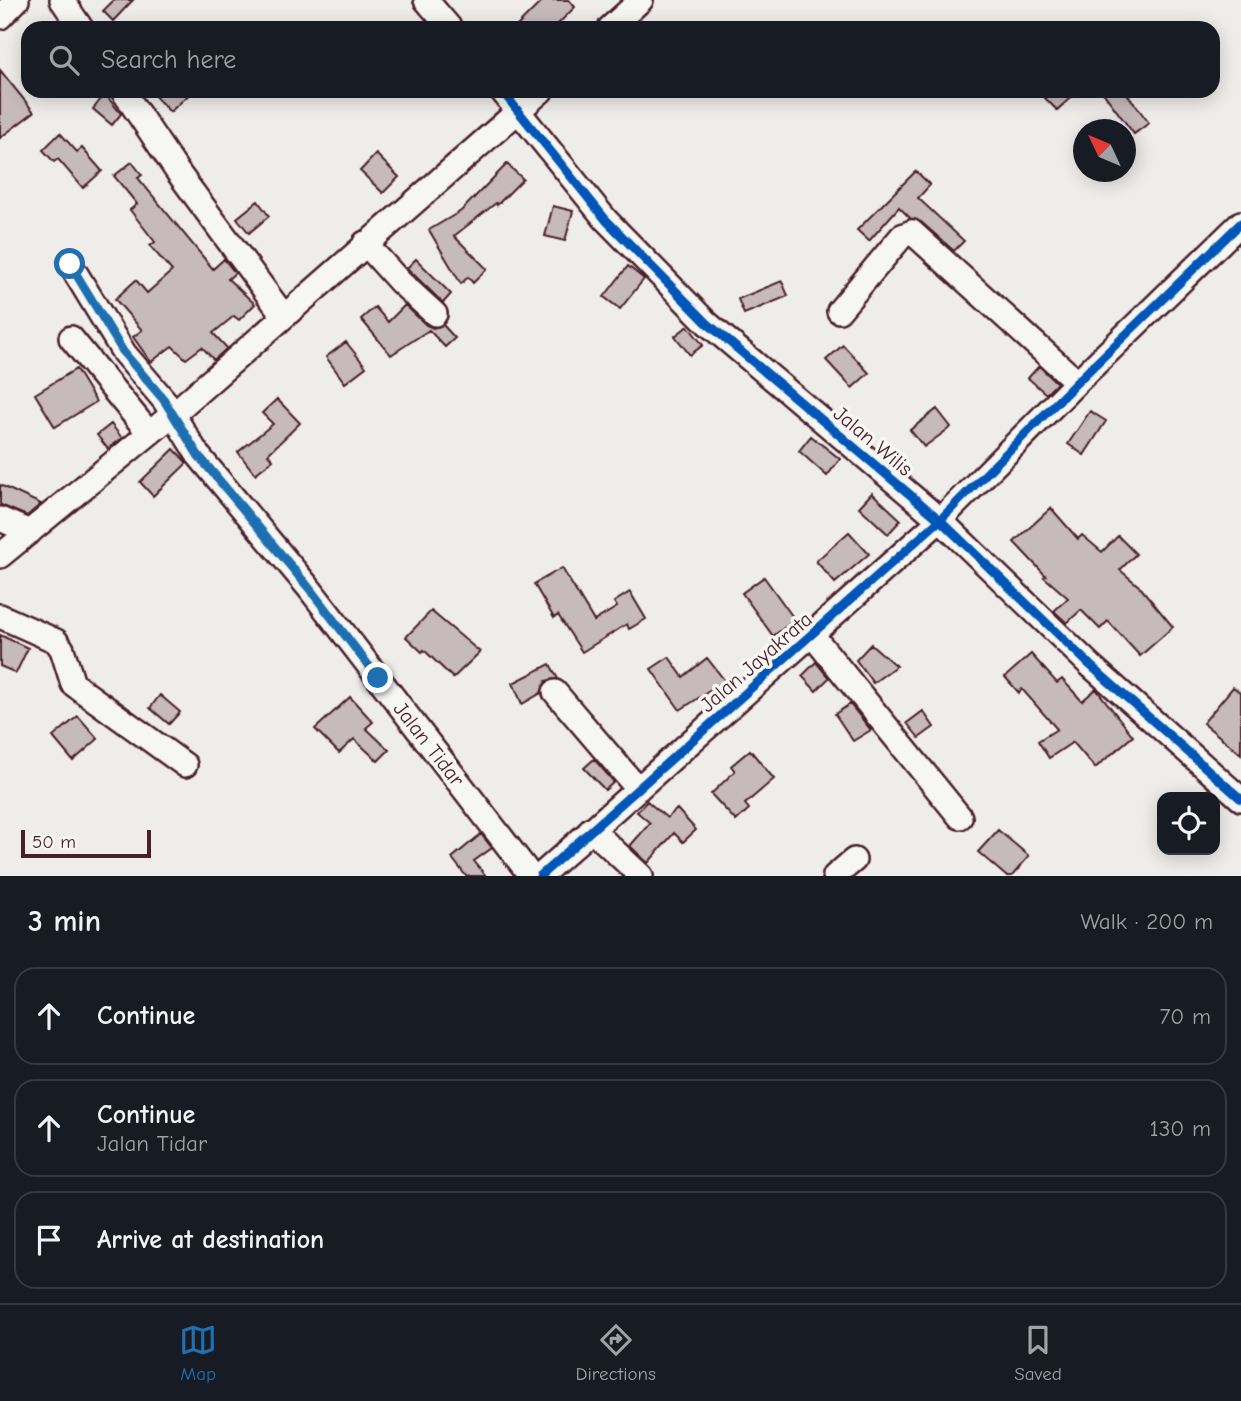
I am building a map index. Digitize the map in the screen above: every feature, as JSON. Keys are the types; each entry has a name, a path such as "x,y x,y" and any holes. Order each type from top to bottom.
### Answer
{"street":[{"path":"0,17 17,0"},
{"path":"62,0 76,21"},
{"path":"426,0 444,21"},
{"path":"618,21 641,0"},
{"path":"128,98 177,171 283,315"},
{"name":"Jalan Wilis","path":"508,98 606,220 707,323 940,520 1090,665 1241,799"},
{"path":"0,556 173,414 533,98"},
{"path":"839,311 902,236 912,232 1077,382 1241,223"},
{"path":"365,243 400,282 436,314"},
{"name":"Jalan Tidar","path":"70,264 124,353 173,414 198,455 309,588 531,876"},
{"path":"71,338 149,433"},
{"name":"Jalan Jayakrata","path":"540,876 813,636 940,520 991,472 1077,382"},
{"path":"0,519 30,532"},
{"path":"0,616 56,641 62,649 73,684 185,765"},
{"path":"813,636 960,817"},
{"path":"555,692 638,789"},
{"path":"592,830 641,876"},
{"path":"835,876 854,860"}],"building":[{"path":"114,0 133,0 113,21 103,11"},
{"path":"543,0 569,0 575,7 561,21 522,21"},
{"path":"0,70 34,112 0,138"},
{"path":"102,98 108,98 121,114 112,125 93,109"},
{"path":"157,98 185,98 170,112"},
{"path":"1045,98 1070,98 1057,110"},
{"path":"1107,98 1130,98 1149,123 1136,133 1136,119 1123,119"},
{"path":"60,133 77,152 82,148 102,171 83,188 58,159 54,162 43,150"},
{"path":"376,154 399,177 383,193 360,171"},
{"path":"132,162 142,175 138,178 213,269 224,259 235,273 228,279 255,304 239,320 234,316 213,333 227,348 214,360 202,347 186,359 172,346 151,362 133,337 142,330 115,299 136,280 147,293 172,271 150,246 155,242 130,210 137,204 114,176"},
{"path":"507,164 523,179 497,205 496,203 454,236 487,269 473,283 468,277 461,284 429,230 461,211"},
{"path":"916,171 930,185 918,198 964,241 954,251 899,207 869,241 857,230"},
{"path":"258,201 269,216 249,233 237,218"},
{"path":"553,206 573,211 565,241 545,236"},
{"path":"416,259 451,294 443,303 407,268"},
{"path":"628,266 644,279 620,309 604,297"},
{"path":"782,281 788,296 744,314 738,299"},
{"path":"405,305 426,325 433,328 443,325 455,338 445,347 429,330 391,355 361,319 375,307 388,322"},
{"path":"688,326 703,345 690,355 675,336"},
{"path":"346,342 366,367 345,383 326,357"},
{"path":"843,345 869,373 852,388 826,360"},
{"path":"1039,366 1057,383 1046,394 1028,378"},
{"path":"76,369 96,402 55,427 35,394"},
{"path":"277,399 300,423 268,454 273,460 255,474 238,452 273,424 262,413"},
{"path":"937,409 951,427 924,447 910,430"},
{"path":"1090,411 1106,421 1084,455 1068,444"},
{"path":"111,424 122,438 108,449 97,435"},
{"path":"811,436 840,459 827,476 799,451"},
{"path":"174,449 187,463 153,496 140,482"},
{"path":"0,485 41,504 27,516 3,506 0,504"},
{"path":"872,493 901,520 888,534 859,507"},
{"path":"1051,508 1078,539 1082,535 1102,552 1118,536 1136,554 1120,570 1140,587 1173,627 1140,656 1108,621 1100,629 1081,610 1067,623 1054,611 1068,598 1044,577 1046,576 1014,542"},
{"path":"849,532 869,554 835,583 816,561"},
{"path":"562,568 594,621 617,607 614,602 630,592 646,619 629,629 627,624 582,652 558,615 554,618 534,584"},
{"path":"764,577 795,620 773,636 742,593"},
{"path":"431,611 480,652 453,678 406,637"},
{"path":"0,635 28,648 16,673 0,666"},
{"path":"871,644 896,666 873,683 856,660"},
{"path":"1031,654 1057,683 1062,679 1082,701 1096,689 1133,736 1095,768 1073,742 1049,758 1038,741 1057,729 1022,689 1019,693 1005,677"},
{"path":"669,657 683,677 707,658 725,681 680,710 651,669"},
{"path":"816,662 829,678 816,691 802,676"},
{"path":"550,664 558,679 546,681 541,693 522,704 513,683"},
{"path":"1233,687 1241,693 1241,754 1203,723"},
{"path":"160,695 180,712 169,724 150,708"},
{"path":"350,697 373,722 366,728 389,750 378,761 354,739 339,753 315,729"},
{"path":"850,704 871,730 853,741 835,714"},
{"path":"923,711 934,727 919,738 907,723"},
{"path":"78,716 98,739 73,761 53,737"},
{"path":"750,750 774,779 745,804 749,809 736,821 711,794 735,771 731,766"},
{"path":"594,759 614,782 605,790 584,768"},
{"path":"647,801 667,818 677,809 696,830 683,842 674,833 648,863 630,846 650,823 637,812"},
{"path":"998,830 1029,856 1012,876 1006,876 978,852"},
{"path":"481,834 492,848 474,861 486,876 466,876 452,858"}],"cycle path":[{"path":"508,98 606,220 707,323 940,520 1090,665 1241,799"},
{"path":"540,876 940,520 1241,223"}],"route":[{"path":"70,264 124,353 164,400 198,455 309,588 378,678"}]}
